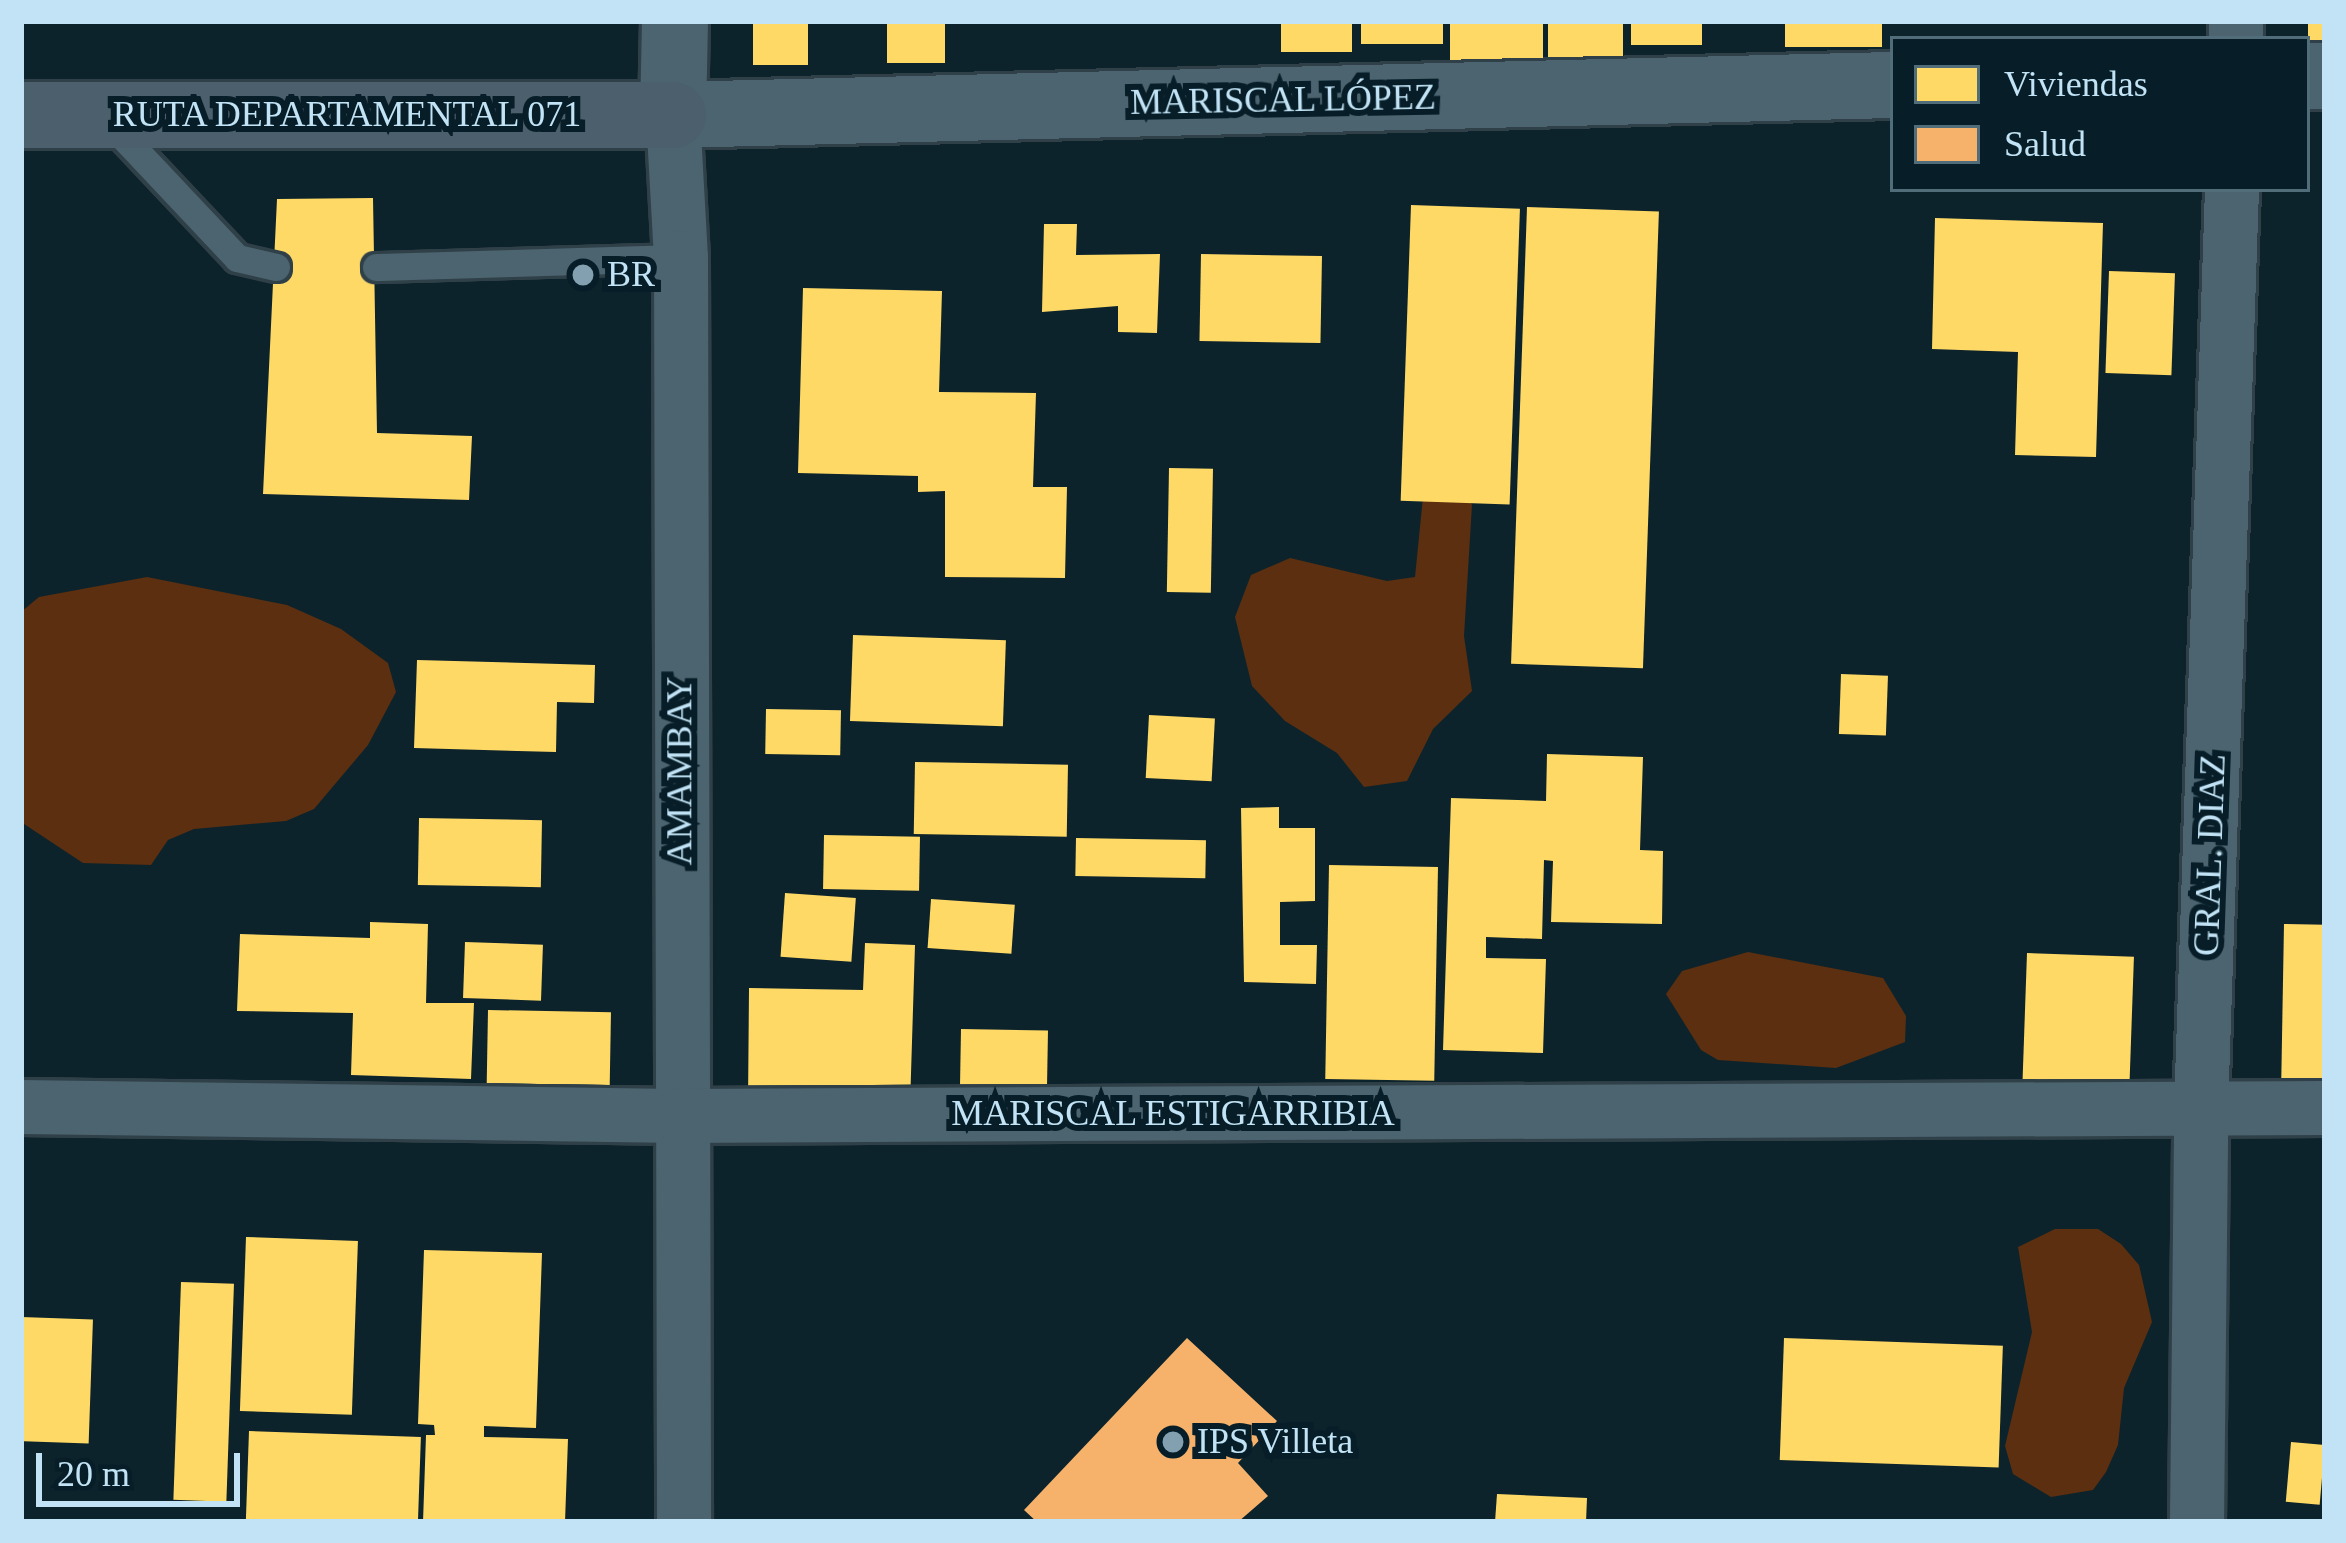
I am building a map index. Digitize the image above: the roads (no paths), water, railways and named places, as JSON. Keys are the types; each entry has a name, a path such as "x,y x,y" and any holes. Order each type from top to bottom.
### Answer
{"main road":[{"name":"AMAMBAY","path":"673,115 674,21"},
{"name":"MARISCAL LÓPEZ","path":"673,115 1890,85"},
{"name":"RUTA DEPARTAMENTAL 071","path":"21,115 673,115"}],"street":[{"name":"AMAMBAY","path":"673,115 681,258 679,1116 684,1522"},
{"name":"GRAL. DIAZ","path":"2197,1522 2201,1109 2232,192"},
{"name":"MARISCAL ESTIGARRIBIA","path":"21,1107 679,1116 2325,1108"}],"lane":[{"path":"103,115 236,258 276,267"},
{"path":"376,267 681,258"}],"place":[{"name":"BR","path":"583,275"},
{"name":"IPS Villeta","path":"1173,1442"}]}
